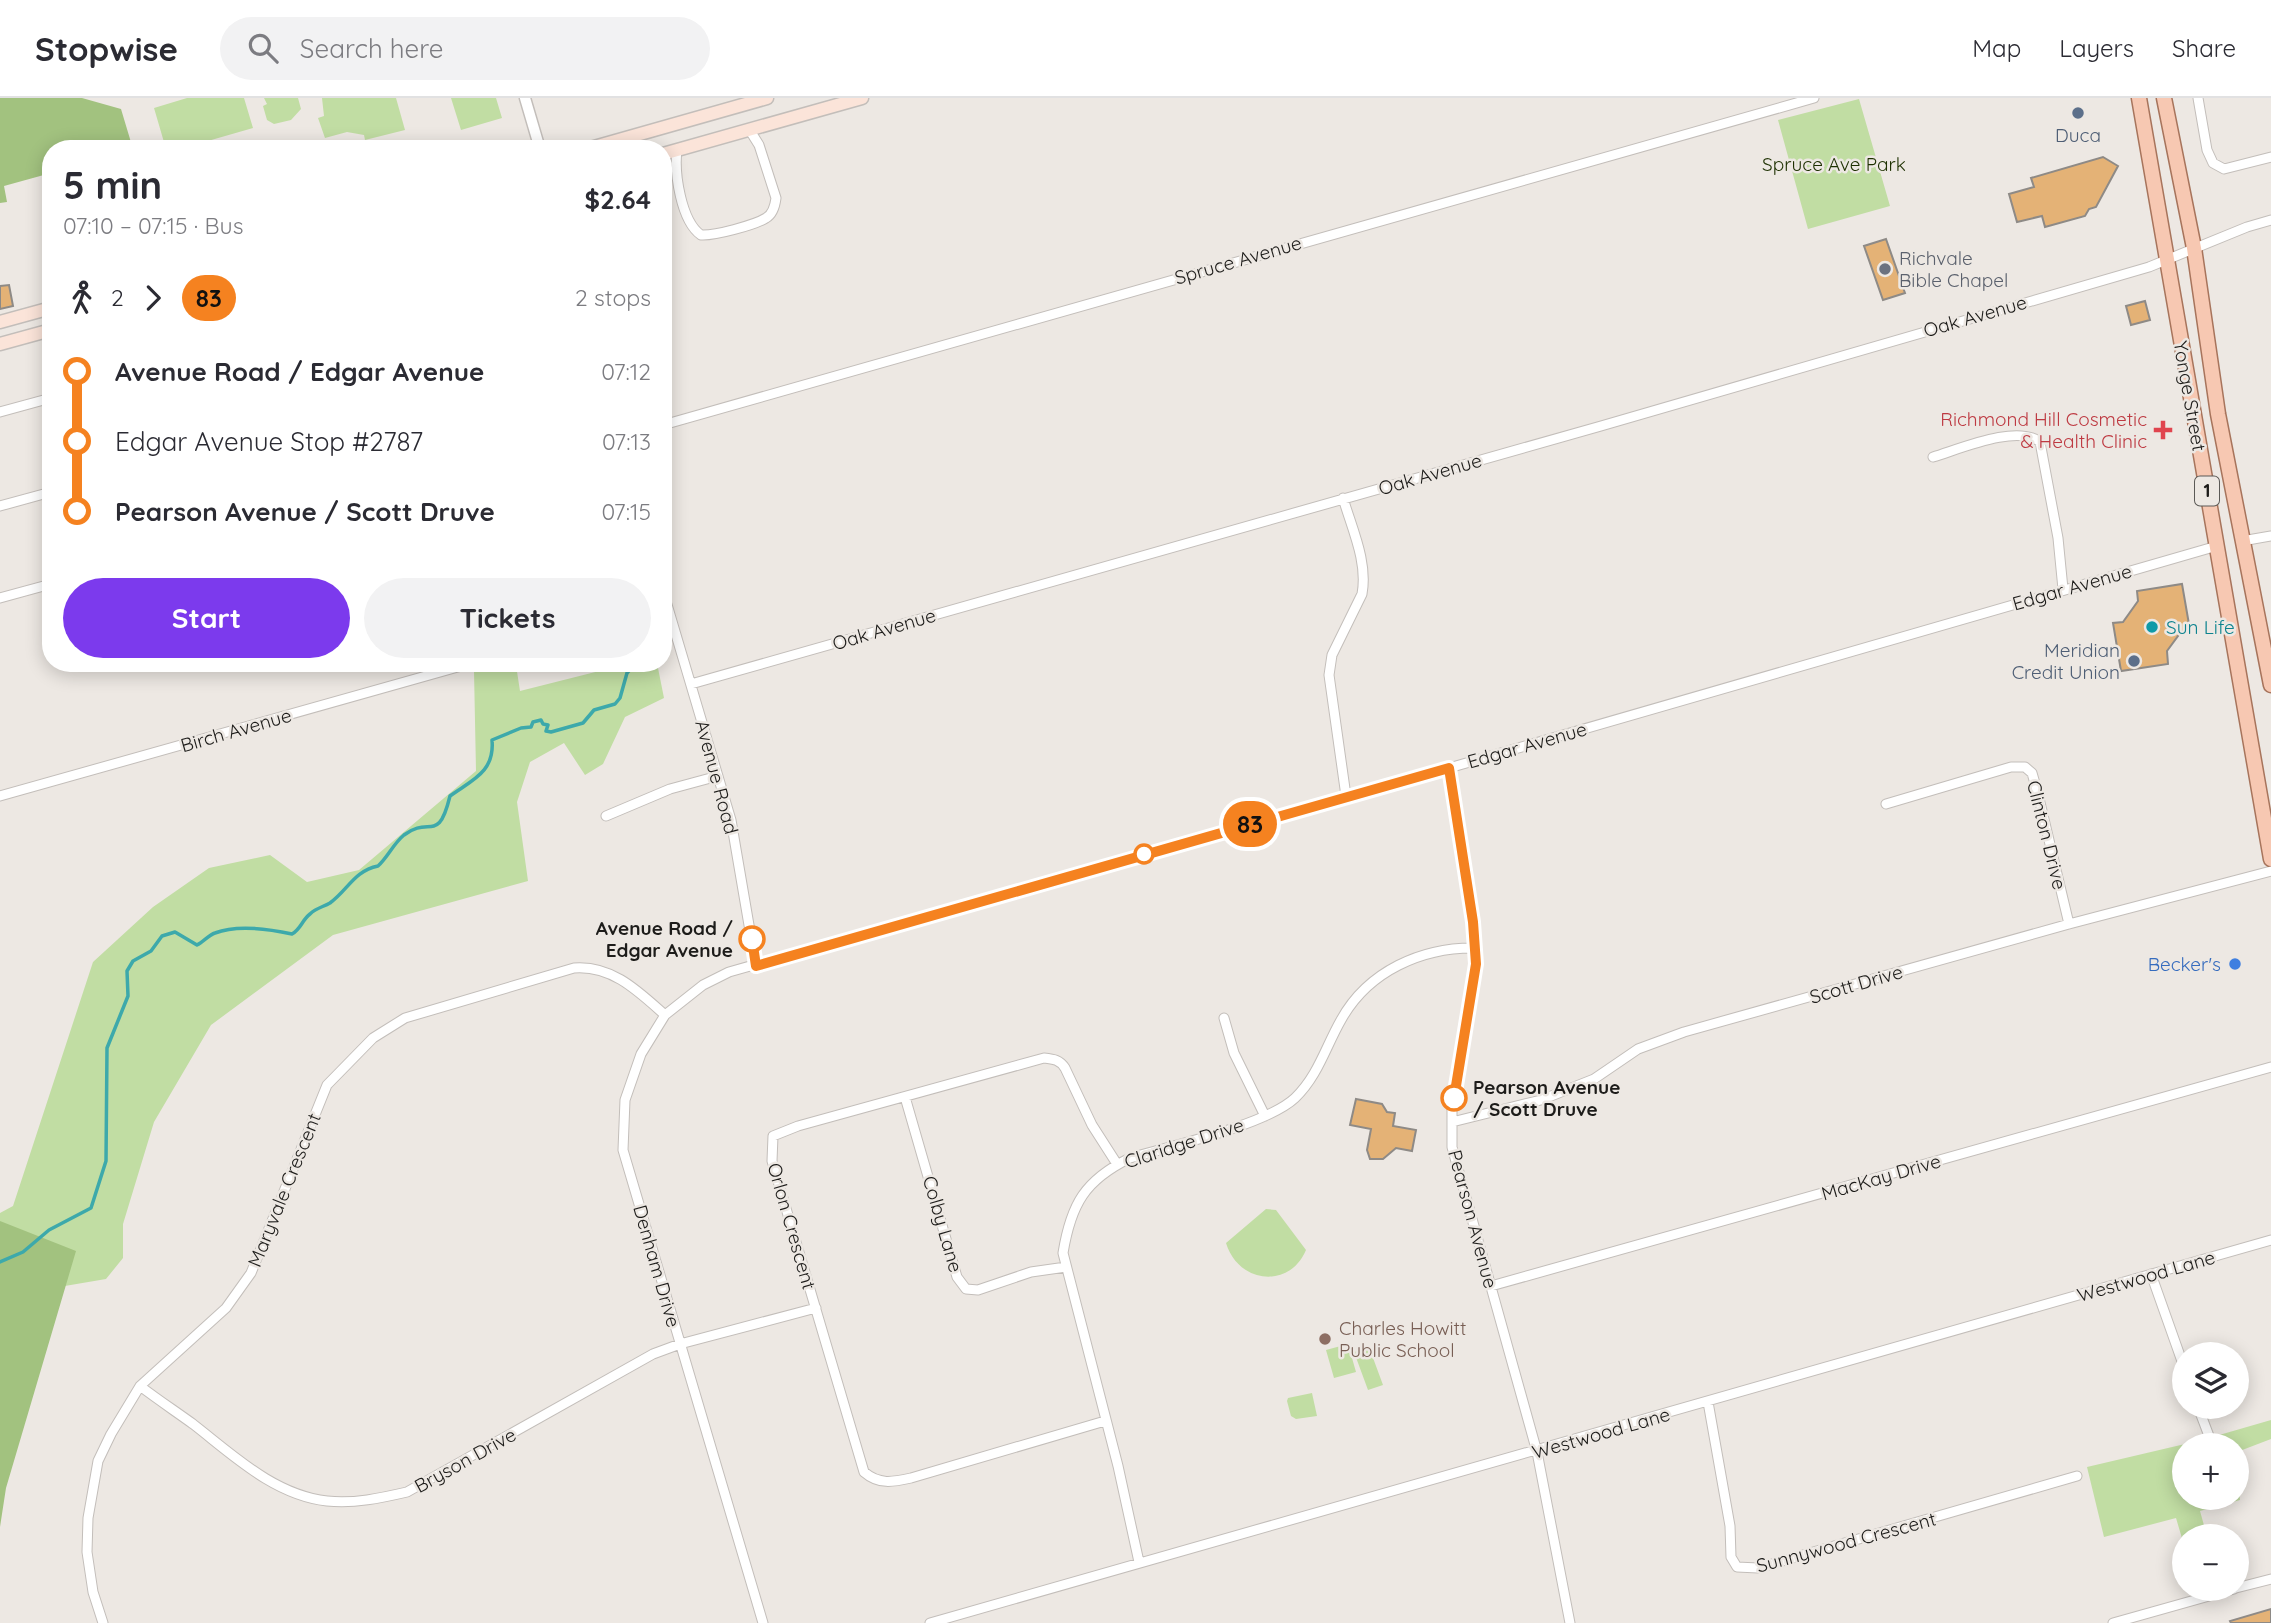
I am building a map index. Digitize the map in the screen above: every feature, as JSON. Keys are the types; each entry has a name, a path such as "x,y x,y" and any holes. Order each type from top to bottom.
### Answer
{"main road":[{"path":"619,140 767,98"},
{"path":"672,151 862,98"},
{"name":"Yonge Street","path":"2139,98 2271,859"},
{"name":"Yonge Street","path":"2164,98 2194,248 2218,414 2271,685"},
{"path":"18,339 6,321 42,311"},
{"path":"0,344 42,332"}],"street":[{"path":"525,98 537,140"},
{"name":"Spruce Avenue","path":"672,422 1814,98"},
{"path":"2198,98 2207,150 2213,163 2224,169 2271,157"},
{"path":"677,150 675,172 690,225 701,235 718,233 768,217 775,206 776,198 759,145 749,129"},
{"name":"Oak Avenue","path":"691,684 1601,426 2167,261 2194,248 2271,220"},
{"path":"0,412 42,400"},
{"path":"1933,457 2014,434 2033,436 2040,442 2058,538 2063,589"},
{"path":"0,506 42,494"},
{"path":"1343,498 1363,564 1364,585 1332,655 1329,675 1346,796"},
{"path":"2242,541 2271,536"},
{"name":"Edgar Avenue","path":"756,966 2217,546"},
{"path":"0,598 42,586"},
{"name":"Avenue Road","path":"672,627 731,820 756,966"},
{"name":"Birch Avenue","path":"0,796 440,672"},
{"name":"Clinton Drive","path":"1886,804 2011,767 2025,767 2032,773 2035,783 2069,924"},
{"name":"Pearson Avenue","path":"1449,768 1476,948 1476,964 1452,1122 1452,1147 1537,1451 1570,1623"},
{"path":"606,816 670,789 718,776"},
{"name":"Scott Drive","path":"1452,1122 1541,1100 1594,1079 1638,1049 1684,1032 2069,924 2271,871"},
{"name":"Claridge Drive","path":"1139,1562 1118,1466 1063,1253 1066,1232 1077,1205 1089,1185 1117,1164 1265,1116 1294,1098 1322,1061 1340,1021 1377,977 1411,959 1440,950 1476,948"},
{"name":"Denham Drive","path":"756,966 729,972 703,985 664,1015 641,1054 625,1100 623,1150 762,1623"},
{"name":"Maryvale Crescent","path":"103,1623 93,1592 87,1552 92,1489 98,1461 140,1386 199,1334 239,1293 259,1255 327,1085 373,1038 419,1013 574,968 593,967 607,971 632,987 664,1015"},
{"path":"1223,1018 1234,1053 1265,1116"},
{"name":"Orlon Crescent","path":"1105,1421 911,1478 879,1482 864,1472 772,1161 773,1136 798,1126 1052,1058 1061,1062 1065,1068 1092,1125 1117,1164"},
{"name":"MacKay Drive","path":"1491,1286 2271,1067"},
{"name":"Colby Lane","path":"905,1097 957,1277 966,1289 972,1291 1031,1272 1066,1267"},
{"name":"Westwood Lane","path":"930,1623 2271,1240"},
{"path":"2151,1274 2175,1342"},
{"name":"Bryson Drive","path":"140,1386 193,1424 243,1465 269,1480 310,1497 353,1501 407,1492 653,1354 680,1344 816,1308"},
{"name":"Sunnywood Crescent","path":"1708,1402 1730,1526 1731,1557 1737,1567 1759,1568 2077,1476"},
{"path":"2249,1585 2271,1579"},
{"path":"2113,1623 2192,1601"}],"green space":[{"path":"0,98 82,98 121,109 130,140 42,140 42,175 4,186 7,202 0,203"},
{"path":"187,98 244,98 253,128 211,140 163,140 154,108"},
{"path":"264,98 298,98 301,109 291,120 274,124 267,120 263,106 267,104"},
{"path":"322,98 396,98 405,130 365,140 364,135 347,132 325,138 318,118 324,116"},
{"path":"451,98 496,98 502,118 461,130"},
{"name":"Spruce Ave Park","path":"1859,99 1890,206 1808,229 1778,120"},
{"path":"474,672 517,672 520,691 595,672 659,672 664,698 625,717 603,764 585,775 564,743 530,762 517,802 528,881 333,935 211,1025 154,1122 123,1224 123,1258 106,1279 53,1288 0,1332 0,1213 13,1206 93,962 153,907 209,868 270,855 307,882 359,870 476,771"},
{"path":"1266,1209 1276,1210 1306,1250 1298,1263 1276,1276 1252,1273 1241,1267 1226,1243"},
{"path":"0,1221 76,1251 6,1488 0,1527"},
{"path":"1348,1344 1356,1372 1334,1378 1326,1350"},
{"path":"1369,1347 1383,1385 1368,1390 1354,1352"},
{"path":"1312,1393 1317,1416 1296,1419 1291,1416 1288,1398"},
{"path":"2271,1420 2271,1439 2249,1447 2249,1433 2226,1433"},
{"path":"2172,1447 2172,1510 2204,1510 2200,1511 2204,1524 2178,1524 2176,1518 2104,1537 2087,1467"}],"building":[{"path":"2103,157 2118,166 2096,207 2089,209 2085,216 2045,227 2042,216 2017,222 2009,194 2034,187 2031,178"},
{"name":"Richvale Bible Chapel","path":"1886,239 1905,293 1883,300 1864,246"},
{"path":"9,285 13,306 0,309 0,286"},
{"path":"2145,301 2150,320 2131,325 2126,306"},
{"name":"Sun Life","path":"2182,584 2190,630 2181,632 2167,651 2168,664 2121,671 2113,623 2123,622 2138,601 2137,591"},
{"path":"1356,1099 1382,1104 1387,1112 1395,1113 1393,1126 1416,1130 1412,1151 1396,1148 1383,1159 1370,1159 1367,1150 1371,1129 1350,1125"},
{"path":"2271,1609 2271,1623 2230,1621"}],"waterway":[{"path":"0,1262 23,1252 49,1230 91,1208 106,1161 107,1048 128,996 127,971 133,961 151,951 162,936 175,932 197,945 224,930 264,929 292,934 307,916 330,903 357,876 378,866 404,835 420,827 437,825 446,811 450,796 474,780 486,768 492,751 492,740 521,728 531,727 533,722 541,720 548,725 546,731 551,732 583,723 594,710 615,704 620,698 628,672"}],"bus line":[{"name":"83","path":"752,939 756,966 1449,768 1476,948 1476,964 1454,1098"}],"place":[{"name":"Duca","path":"2078,113"},
{"name":"Richvale Bible Chapel","path":"1885,269"},
{"name":"Richmond Hill Cosmetic & Health Clinic","path":"2163,430"},
{"name":"Sun Life","path":"2152,627"},
{"name":"Meridian Credit Union","path":"2134,661"},
{"name":"Avenue Road / Edgar Avenue","path":"752,939"},
{"name":"Becker's","path":"2235,964"},
{"name":"Pearson Avenue / Scott Druve","path":"1454,1098"},
{"name":"Charles Howitt Public School","path":"1325,1339"}]}
